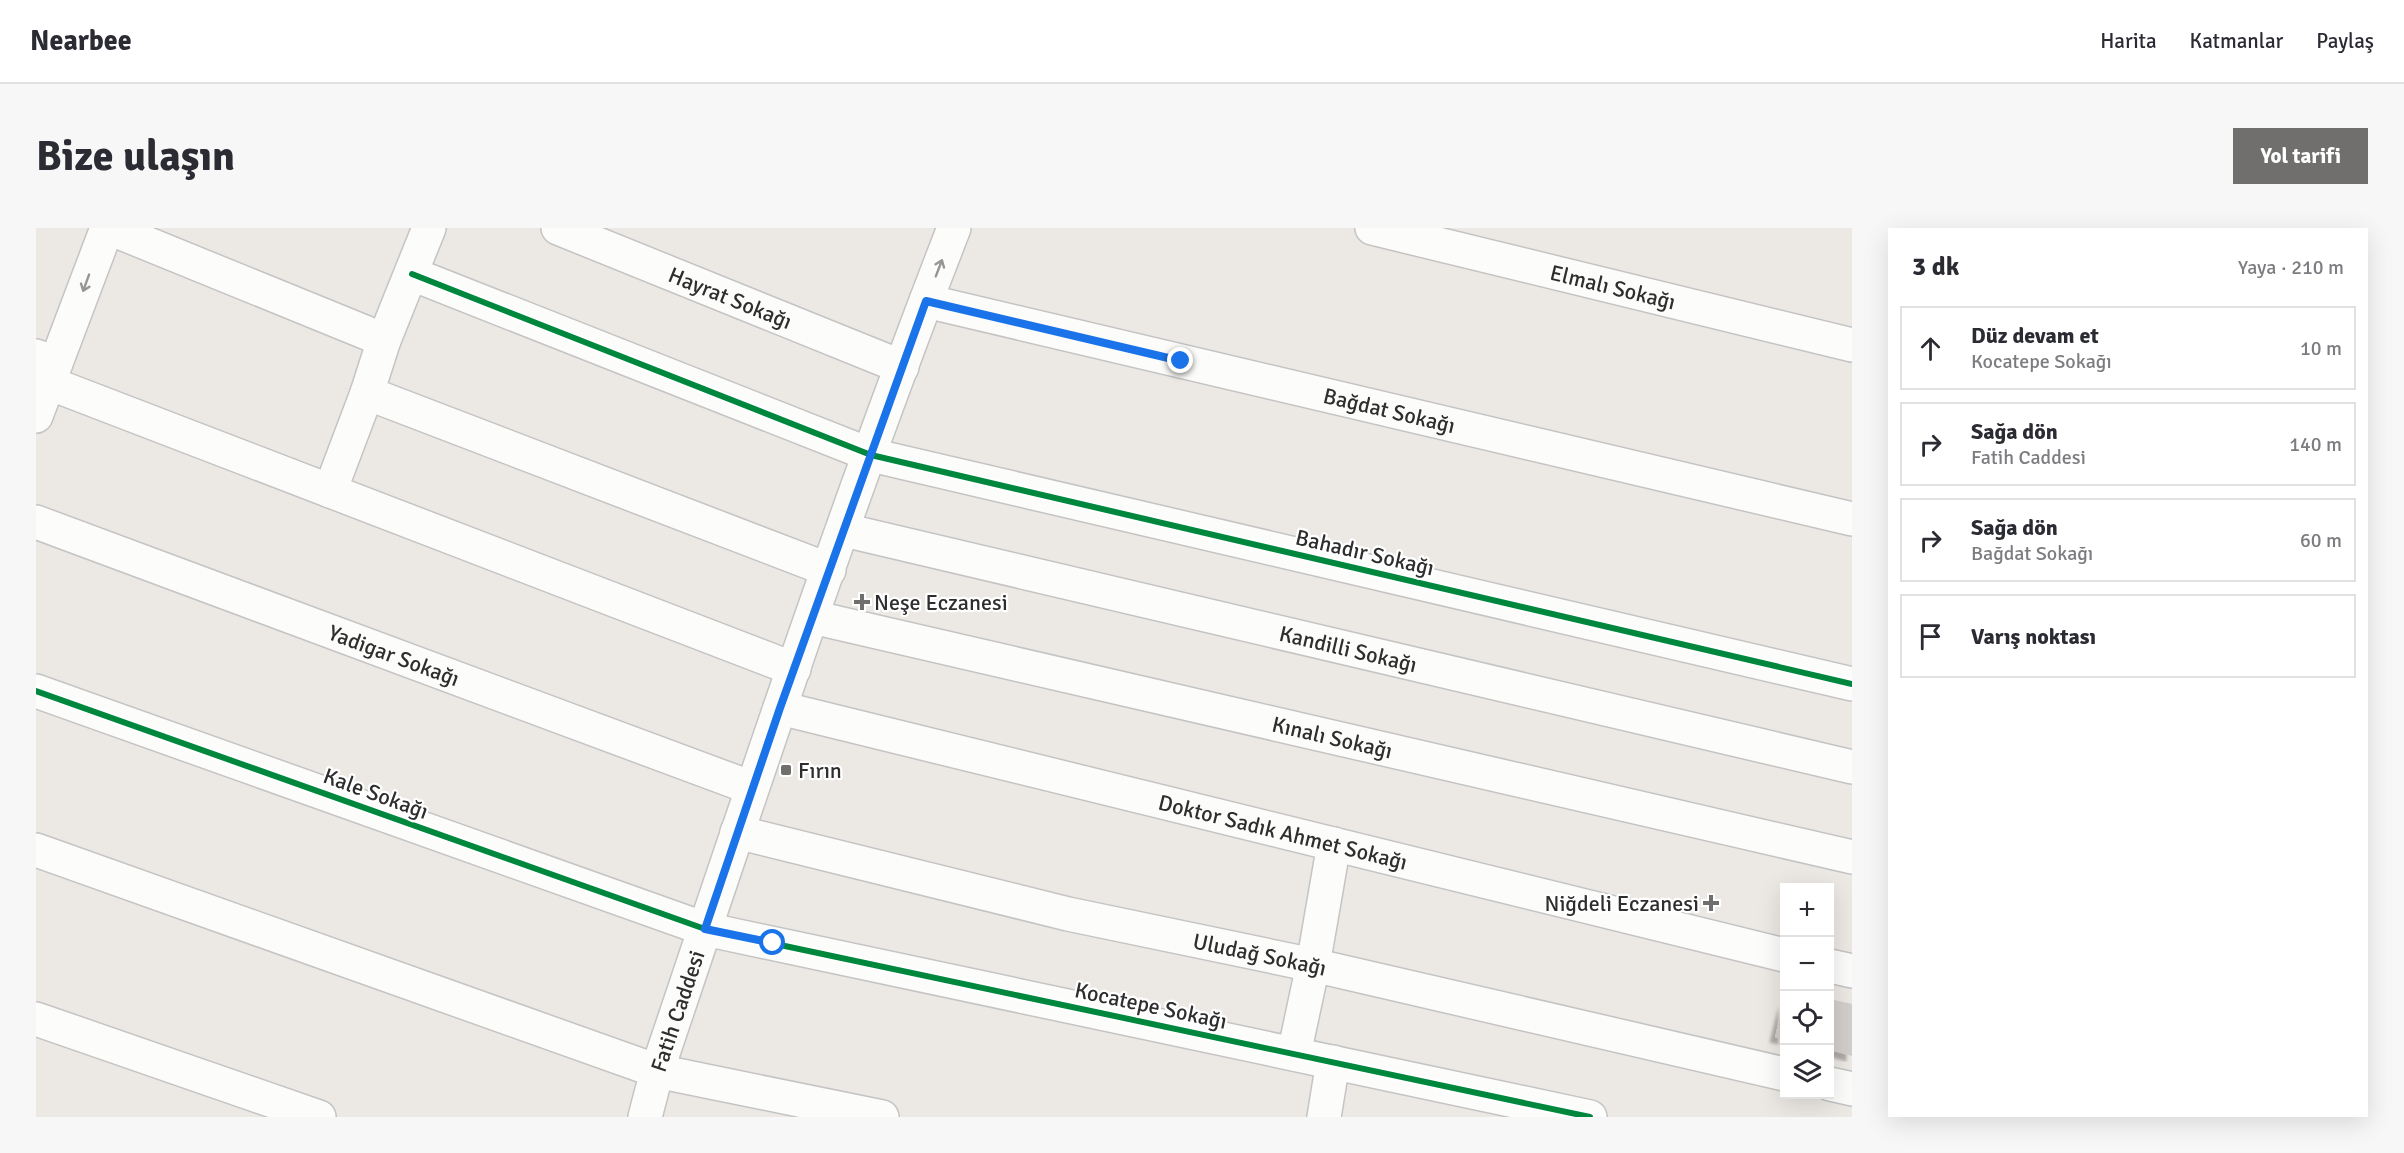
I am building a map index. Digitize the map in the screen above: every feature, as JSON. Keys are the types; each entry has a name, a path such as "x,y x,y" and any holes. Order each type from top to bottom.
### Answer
{"street":[{"path":"36,416 47,367 108,228 384,340"},
{"path":"330,491 367,393 384,340 429,228"},
{"name":"Hayrat Sokağı","path":"558,228 903,367"},
{"name":"Fatih Caddesi","path":"645,1117 657,1071 780,708 954,228"},
{"name":"Elmalı Sokağı","path":"1372,228 1852,345"},
{"name":"Bahadır Sokağı","path":"411,274 870,455 1852,684"},
{"name":"Bağdat Sokağı","path":"926,301 1852,519"},
{"path":"47,367 330,491 794,669"},
{"path":"367,393 829,570"},
{"name":"Yadigar Sokağı","path":"36,522 752,789"},
{"name":"Kandilli Sokağı","path":"844,530 1852,767"},
{"name":"Kınalı Sokağı","path":"812,617 1852,857"},
{"name":"Kale Sokağı","path":"36,691 705,929"},
{"name":"Doktor Sadık Ahmet Sokağı","path":"780,708 1780,954"},
{"name":"Uludağ Sokağı","path":"737,832 1068,914 1313,965 1780,1073"},
{"path":"1294,1054 1313,965 1334,844"},
{"path":"36,850 657,1071 882,1117"},
{"name":"Kocatepe Sokağı","path":"705,929 1590,1117"},
{"path":"1834,967 1852,971"},
{"path":"36,1019 320,1117"},
{"path":"1324,1117 1333,1062"},
{"path":"1834,1085 1852,1089"}],"building":[{"path":"1834,1000 1852,1004 1852,1056 1834,1051"},
{"path":"1780,1017 1780,1038 1775,1037"}],"cycle path":[{"path":"412,274 871,455 1852,684"},
{"path":"36,691 705,929 1590,1117"}],"place":[{"name":"Neşe Eczanesi","path":"862,602"},
{"name":"Fırın","path":"786,770"},
{"name":"Niğdeli Eczanesi","path":"1711,903"}],"route":[{"path":"773,943 705,929 780,708 926,301 1181,361"}]}
